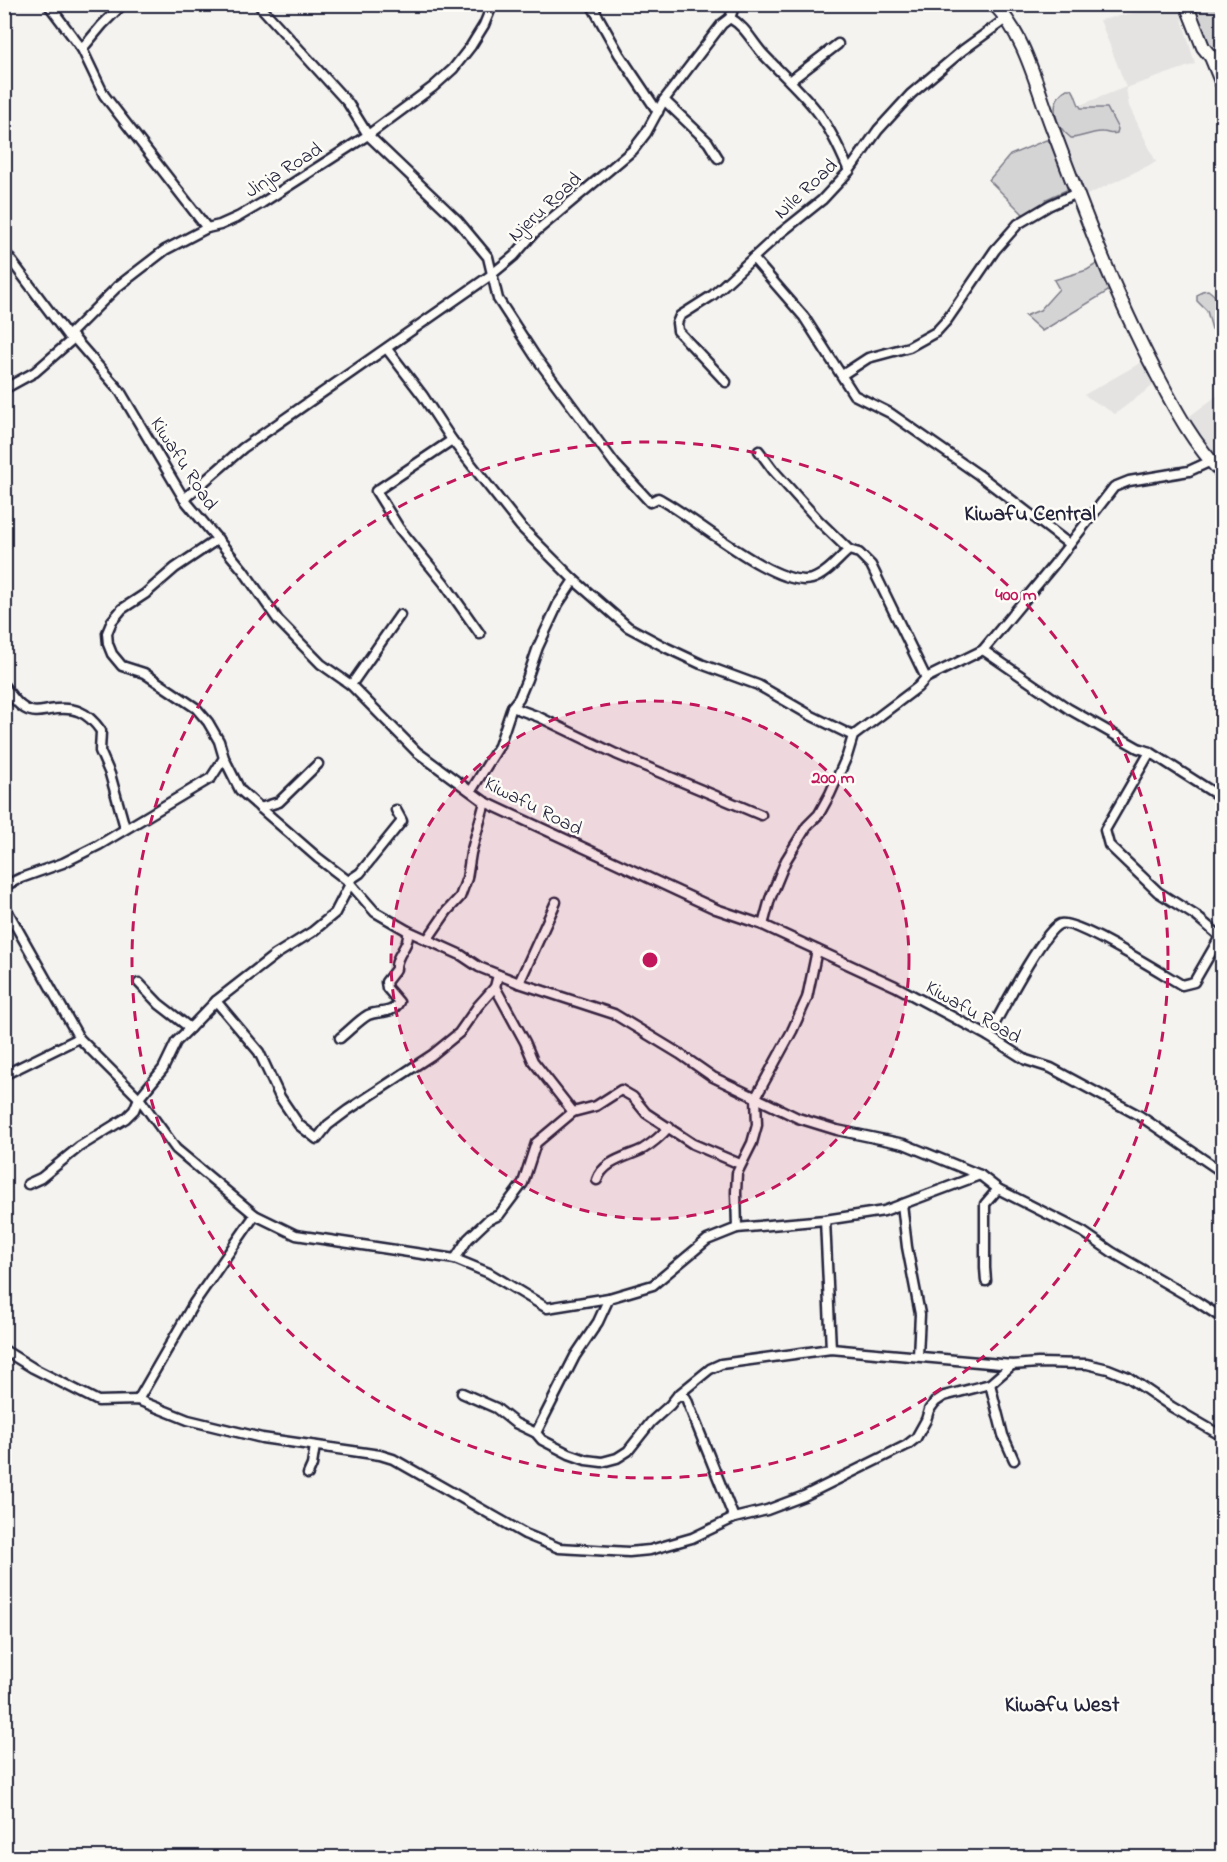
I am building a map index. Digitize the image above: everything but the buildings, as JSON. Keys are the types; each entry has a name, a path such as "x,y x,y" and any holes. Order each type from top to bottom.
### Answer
{"street":[{"path":"48,4 82,49 104,95 207,228"},
{"path":"82,49 123,4"},
{"path":"258,4 340,95 368,135 458,221 488,256 498,299 535,356 615,465 650,502 658,498 715,538 752,560 797,579 818,577 849,550"},
{"path":"591,4 619,54 658,111"},
{"path":"735,4 730,18 741,25 763,54 817,111 849,171"},
{"path":"994,4 1007,18 1030,65 1077,193 1138,341 1179,415 1210,461 1222,473"},
{"path":"1186,4 1203,47 1211,57 1222,84"},
{"name":"Jinja Road","path":"4,388 35,372 117,287 165,250 207,228 238,217 368,135 433,87 453,69 471,46 484,25 491,6"},
{"name":"Njeru Road","path":"184,500 243,448 387,349 514,256 534,233 633,150 646,133 664,100 722,24 730,18"},
{"name":"Nile Road","path":"726,382 678,330 676,323 680,316 713,295 822,200 849,171 878,130 911,94 963,50 1007,18"},
{"path":"790,81 838,44"},
{"path":"664,100 708,142 718,158"},
{"path":"842,375 868,358 909,347 936,332 947,320 995,250 1018,224 1050,205 1077,193"},
{"name":"Kiwafu Road","path":"4,251 71,337 120,391 184,500 243,570 278,620 321,664 351,685 417,752 485,802 716,909 763,925 895,986 988,1036 1026,1060 1051,1068 1140,1116 1222,1172"},
{"path":"753,258 804,317 854,395 890,413 964,464 1069,544"},
{"path":"387,349 423,396 452,440 521,527 574,580 628,627 701,664 758,684 853,736"},
{"path":"452,440 376,491 399,528 444,583 480,634"},
{"path":"759,451 773,470 849,550 859,554 871,565 926,678"},
{"path":"763,925 770,899 786,860 807,826 819,814 830,794 848,756 853,736 918,687 926,678 983,650 1114,487 1120,483 1189,471 1210,461"},
{"path":"218,539 175,568 145,594 122,609 112,621 107,633 112,654 122,666 144,673 196,708 208,722 219,741 224,758 240,790 349,883 375,912 408,931 461,955 479,967 519,983 614,1014 713,1077 798,1118 837,1131 904,1144 980,1175 998,1189 1083,1232 1222,1318"},
{"path":"471,791 500,746 512,707 519,698 538,647 558,604 574,580"},
{"path":"351,685 400,615"},
{"path":"983,650 1069,709 1138,748 1150,752 1222,798"},
{"path":"4,686 24,708 33,712 58,709 78,710 92,718 101,731 100,751 116,791 124,829"},
{"path":"512,707 761,815"},
{"path":"988,1036 1016,985 1054,927 1060,924 1068,924 1089,933 1182,985 1194,982 1222,938 1196,916 1158,892 1116,852 1106,838 1105,830 1150,752"},
{"path":"4,886 63,863 124,829 211,778 224,758"},
{"path":"260,808 279,802 318,764"},
{"path":"427,940 460,897 467,878 471,853 485,802"},
{"path":"28,1184 41,1178 80,1147 126,1118 163,1069 176,1042 216,1001 275,955 312,932 335,913 349,883 360,873 402,821 396,810"},
{"path":"519,983 556,902"},
{"path":"4,905 79,1038 139,1098 176,1149 255,1215 296,1235 454,1259 489,1273 547,1308 609,1298 653,1285 707,1240 737,1228 825,1220 884,1211 980,1175"},
{"path":"340,1038 369,1015 387,1012 398,1005 399,1002 387,988 386,982 396,969 396,961 409,939 408,931"},
{"path":"737,1228 737,1173 752,1143 757,1125 756,1097 792,1032 807,998 817,950"},
{"path":"216,1001 258,1052 280,1097 299,1125 317,1139 328,1125 348,1110 432,1055 459,1033 495,987 498,975"},
{"path":"139,983 159,1004 190,1028"},
{"path":"495,987 533,1061 573,1112"},
{"path":"4,1075 79,1038"},
{"path":"454,1259 468,1239 488,1220 499,1215 523,1183 536,1143 573,1112 596,1106 621,1090 633,1097 646,1113 693,1144 740,1164"},
{"path":"597,1180 605,1167 645,1148 669,1127"},
{"path":"986,1281 985,1204 998,1189"},
{"path":"902,1204 920,1314 918,1356"},
{"path":"138,1400 194,1303 255,1215"},
{"path":"825,1220 831,1349"},
{"path":"536,1433 575,1356 598,1322 609,1298"},
{"path":"462,1394 496,1408 516,1423 536,1433 542,1440 586,1460 602,1462 617,1458 628,1451 651,1422 678,1395 710,1369 721,1364 831,1349 1012,1365 1072,1363 1108,1369 1128,1377 1172,1407 1222,1436"},
{"path":"4,1350 40,1372 98,1401 138,1400 188,1420 262,1438 363,1452 393,1460 525,1534 559,1548 629,1552 650,1550 692,1538 734,1518 767,1510 804,1496 907,1445 916,1438 935,1402 944,1396 990,1384 1012,1365"},
{"path":"990,1384 1003,1435 1014,1460"},
{"path":"678,1395 686,1398 734,1518"},
{"path":"308,1474 315,1446"}],"shaded area":[{"path":"1178,5 1195,64 1126,88 1129,106 1156,162 1083,197 1052,116 1126,87 1100,20"},
{"path":"1192,5 1222,5 1222,77 1210,53"},
{"path":"1067,89 1072,89 1081,108 1107,108 1118,129 1117,133 1099,132 1071,138 1065,133 1057,120 1055,107 1061,94"},
{"path":"1046,140 1051,142 1071,188 1046,199 1030,221 989,180 1010,155"},
{"path":"1101,261 1110,290 1042,331 1025,316 1040,310 1059,289 1054,280 1087,270"},
{"path":"1208,290 1219,303 1222,313 1222,330 1212,329 1207,311 1197,301 1197,296 1202,291"},
{"path":"1142,362 1155,384 1115,414 1084,395"},
{"path":"1222,392 1222,465 1202,442 1187,418"}],"district":[{"name":"Kiwafu Central","path":"1030,512"},
{"name":"Kiwafu West","path":"1062,1703"}]}
